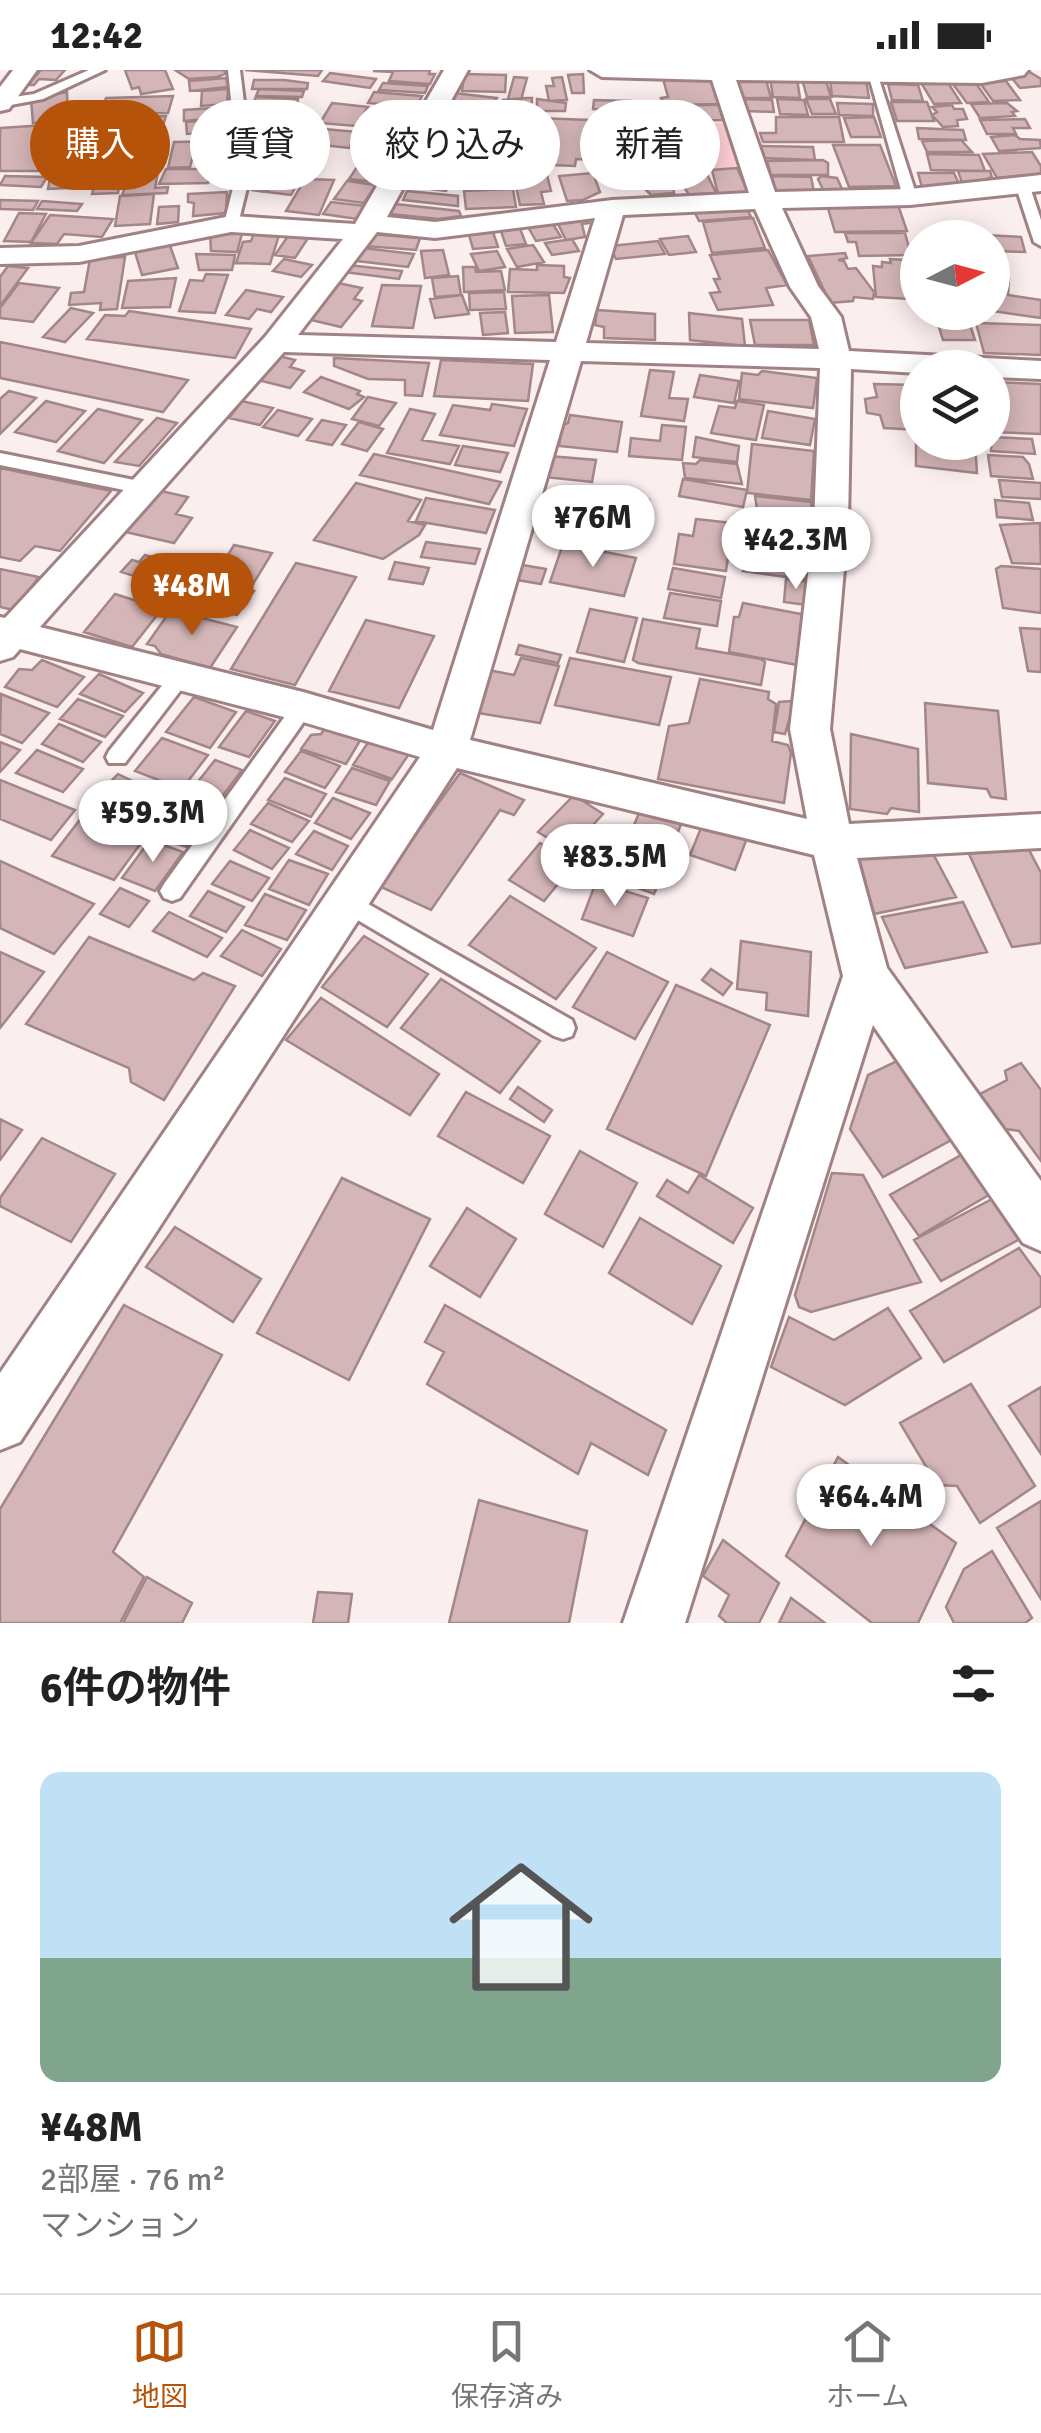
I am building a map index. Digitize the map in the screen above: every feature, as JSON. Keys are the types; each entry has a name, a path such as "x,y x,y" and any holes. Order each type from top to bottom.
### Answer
{"street":[{"path":"0,103 26,70"},
{"path":"4,636 276,343 366,228 456,70"},
{"path":"602,70 872,76 982,76 1016,70"},
{"path":"722,71 765,200 804,287 826,316 836,360 830,540 810,729 832,842 866,976 1041,1225"},
{"path":"0,256 79,254 231,224 434,230 612,208 910,198 1032,183"},
{"path":"0,1422 448,750 612,208"},
{"path":"276,343 1041,370"},
{"path":"4,636 303,708 448,750 832,842 1041,831"},
{"path":"654,1623 866,976"}],"lane":[{"path":"0,103 68,86 99,70"},
{"path":"231,224 245,168 234,70"},
{"path":"872,76 910,198"},
{"path":"1032,183 1041,242"},
{"path":"0,460 144,488"},
{"path":"117,757 180,677"},
{"path":"172,891 303,708"},
{"path":"347,902 563,1028"}],"shaded area":[{"path":"723,123 740,168 720,169"}],"building":[{"path":"41,70 65,70 56,80 39,79 28,85"},
{"path":"125,70 165,70 173,89 141,94 139,87 132,89"},
{"path":"175,70 224,70 225,74 217,77 189,79"},
{"path":"245,70 322,70 318,76"},
{"path":"430,70 429,74 435,74 430,84 389,81 393,72 373,71"},
{"path":"1028,71 1041,79 1041,86 1020,88 1010,76"},
{"path":"330,73 376,79 370,88 323,81"},
{"path":"709,73 719,100 662,100 668,97 662,75"},
{"path":"464,74 506,75 505,92 462,91"},
{"path":"583,74 584,93 572,93 568,75"},
{"path":"737,76 765,76 771,98 743,98"},
{"path":"514,77 527,78 521,100 508,99"},
{"path":"562,77 567,100 549,100 546,86 554,86 552,78"},
{"path":"226,78 228,87 190,91 189,81"},
{"path":"770,78 797,79 800,98 773,97"},
{"path":"825,78 831,97 807,97 802,79"},
{"path":"830,79 866,80 869,98 832,96"},
{"path":"254,80 308,83 307,89 252,89"},
{"path":"920,81 947,81 961,103 934,104"},
{"path":"1006,81 1020,100 993,101 980,83"},
{"path":"975,82 989,102 967,103 953,84"},
{"path":"383,83 428,86 425,93 379,90"},
{"path":"888,84 918,85 923,101 892,100"},
{"path":"228,89 227,100 201,100 202,91"},
{"path":"259,89 304,91 302,97 256,96"},
{"path":"67,92 67,100 31,99"},
{"path":"374,92 422,96 420,100 370,100"},
{"path":"454,93 497,98 496,100 450,100"},
{"path":"173,96 170,106 170,100 106,98"},
{"path":"256,97 298,99 298,100 255,100"},
{"path":"745,99 772,100 774,112 746,111"},
{"path":"777,99 804,100 808,115 780,114"},
{"path":"806,99 830,99 836,114 812,114"},
{"path":"891,102 927,102 934,121 897,121"},
{"path":"332,103 350,105 350,126 330,124"},
{"path":"837,103 873,104 873,116 839,115"},
{"path":"1007,103 1017,111 1012,112 1015,116 980,118 971,104"},
{"path":"952,105 954,109 963,109 967,119 957,120 958,126 943,127 932,115 937,112 932,107"},
{"path":"184,110 190,110 190,120 184,121"},
{"path":"776,117 839,117 844,142 763,142 760,133 776,133"},
{"path":"874,117 881,137 851,137 844,118"},
{"path":"560,119 580,120 580,159 576,159 575,166 560,165"},
{"path":"1025,119 1030,128 1013,128 1016,134 987,134 980,120"},
{"path":"30,126 30,171 0,171 0,128"},
{"path":"917,128 963,130 966,140 919,139"},
{"path":"330,130 350,131 349,148 330,146"},
{"path":"1015,135 1040,140 1041,148 999,151 991,137"},
{"path":"961,140 972,152 927,152 922,141"},
{"path":"174,142 190,142 190,167 170,168"},
{"path":"833,145 880,145 896,186 849,187"},
{"path":"760,146 813,147 815,160 762,158"},
{"path":"1032,152 1041,166 1041,174 997,178 983,154"},
{"path":"927,154 979,155 985,171 931,170"},
{"path":"767,161 828,163 828,175 771,175"},
{"path":"737,168 748,192 718,194 720,169"},
{"path":"170,169 190,169 190,183 170,184"},
{"path":"958,171 990,171 992,177 978,183 962,183"},
{"path":"918,173 954,173 959,184 922,187"},
{"path":"580,174 580,190 600,192 583,200 567,201 560,176"},
{"path":"5,176 30,177 30,186 0,185"},
{"path":"772,176 811,177 814,192 775,191"},
{"path":"837,178 843,191 824,192 818,179"},
{"path":"347,181 350,190 373,190 364,203 334,199"},
{"path":"93,190 119,190 118,193 92,194"},
{"path":"124,190 168,190 167,193 122,195"},
{"path":"268,190 294,190 291,195"},
{"path":"298,190 330,190 319,215 286,211"},
{"path":"513,190 516,207 466,209 464,191"},
{"path":"517,190 551,190 541,192 544,204 520,205"},
{"path":"646,190 674,190 674,193 651,195"},
{"path":"686,190 716,193 689,195"},
{"path":"407,191 458,196 458,206 403,200"},
{"path":"227,192 226,213 193,216 194,203 188,202 188,194"},
{"path":"154,194 150,224 115,226 120,196"},
{"path":"0,200 38,201 33,210 0,209"},
{"path":"42,201 82,204 77,211 37,209"},
{"path":"331,202 366,206 357,219 323,214"},
{"path":"395,204 459,211 461,216 439,219 390,214"},
{"path":"745,205 751,217 699,221 693,209"},
{"path":"827,205 898,205 903,220 900,220 900,231 835,232"},
{"path":"179,206 178,222 157,224 159,207"},
{"path":"19,213 46,214 31,242 4,241"},
{"path":"50,215 113,219 102,237 64,234 57,244 31,243"},
{"path":"585,216 589,223 582,224 585,237 566,240 556,220"},
{"path":"753,218 765,248 712,253 703,222"},
{"path":"551,221 561,237 536,241 527,225"},
{"path":"519,226 526,244 506,246 500,228"},
{"path":"492,229 498,247 473,249 468,231"},
{"path":"243,230 237,252 211,251 210,232"},
{"path":"255,231 280,232 270,264 236,263 243,242 251,241"},
{"path":"290,233 310,235 295,258 275,255"},
{"path":"845,233 900,233 900,255 859,256 856,242 848,242"},
{"path":"370,234 420,238 416,250 365,246"},
{"path":"688,236 696,252 669,255 660,239"},
{"path":"1010,236 1021,237 1025,252 1010,252"},
{"path":"572,239 579,251 552,255 545,243"},
{"path":"658,241 665,254 616,259 610,246"},
{"path":"169,243 178,268 142,275 134,249"},
{"path":"533,245 544,262 517,267 507,249"},
{"path":"363,248 414,254 408,267 356,261"},
{"path":"443,250 449,275 425,278 421,251"},
{"path":"768,250 787,285 766,288 773,305 718,310 710,293 720,292 714,279 720,279 710,255"},
{"path":"497,251 505,267 479,271 471,254"},
{"path":"845,253 847,258 838,260 844,261 848,269 856,268 874,292 873,299 854,297 853,301 830,303 808,256"},
{"path":"196,254 235,255 232,270 199,270"},
{"path":"125,257 117,309 100,310 101,303 69,305 71,293 84,292 90,259"},
{"path":"284,259 312,265 301,277 273,271"},
{"path":"890,259 900,260 900,298 876,297 873,266 891,263"},
{"path":"348,265 402,271 399,279 344,272"},
{"path":"537,265 564,266 564,277 570,278 564,293 508,292 510,269 537,270"},
{"path":"8,266 28,268 0,306 0,277"},
{"path":"463,267 475,267 476,272 501,271 505,290 464,292"},
{"path":"206,274 228,275 215,313 179,311 190,280 203,281"},
{"path":"458,276 461,295 435,297 432,278"},
{"path":"176,278 170,307 122,308 128,281"},
{"path":"19,283 59,288 33,322 0,318 0,308"},
{"path":"338,283 362,288 354,299 362,301 341,327 307,319"},
{"path":"382,285 421,286 413,328 372,326"},
{"path":"246,290 283,297 271,312 257,309 249,319 226,315"},
{"path":"504,292 506,309 470,310 469,293"},
{"path":"462,295 469,314 435,318 430,299"},
{"path":"549,295 553,332 515,333 512,296"},
{"path":"1010,295 1041,300 1041,318 1010,314"},
{"path":"71,308 93,313 65,342 43,337"},
{"path":"597,310 655,314 655,340 604,338 604,327 595,325"},
{"path":"129,311 251,329 235,358 87,339 105,315 125,316"},
{"path":"505,312 508,333 483,335 480,313"},
{"path":"689,313 742,319 745,346 690,340"},
{"path":"750,320 809,320 814,345 755,345"},
{"path":"1010,324 1041,325 1041,355 983,350 978,330 1010,330"},
{"path":"940,330 972,330 975,340 943,340"},
{"path":"0,342 188,380 163,412 0,378"},
{"path":"271,354 295,360 290,367 304,371 290,388 250,378"},
{"path":"334,358 429,363 422,396 405,395 405,380 368,379 334,366"},
{"path":"441,360 533,364 528,401 434,396"},
{"path":"650,370 674,372 669,398 688,399 684,421 641,416"},
{"path":"762,371 817,378 813,408 739,399 742,373 758,375"},
{"path":"700,375 739,381 734,403 694,397"},
{"path":"321,377 360,391 357,394 364,397 349,409 304,392"},
{"path":"1010,383 1041,384 1041,434 1010,433"},
{"path":"874,384 900,385 900,429 884,428 880,415 867,413 865,399 877,397"},
{"path":"9,391 36,398 0,434 0,399"},
{"path":"368,397 396,403 379,426 352,419"},
{"path":"46,401 85,411 56,442 15,432"},
{"path":"242,401 273,408 260,425 229,418"},
{"path":"737,401 764,405 756,440 711,433 719,406 735,408"},
{"path":"492,404 527,409 514,446 440,435 453,405 490,410"},
{"path":"98,409 142,420 104,463 58,451"},
{"path":"410,409 435,414 422,440 459,446 450,464 387,453"},
{"path":"278,410 312,419 298,436 263,427"},
{"path":"768,411 815,419 810,445 762,438"},
{"path":"570,415 622,422 617,452 559,446 562,425 568,423"},
{"path":"157,418 177,423 139,466 115,462"},
{"path":"322,420 346,425 332,445 307,440"},
{"path":"359,422 383,429 367,451 342,444"},
{"path":"662,425 686,427 682,460 629,456 631,438 660,441"},
{"path":"696,437 739,446 737,462 693,457"},
{"path":"1010,438 1032,439 1035,454 1010,452"},
{"path":"752,444 814,451 811,500 747,493"},
{"path":"463,446 508,453 500,472 455,465"},
{"path":"374,454 501,482 489,504 360,475"},
{"path":"549,456 596,460 592,482 544,477"},
{"path":"1023,457 1033,479 991,476 989,460"},
{"path":"700,460 737,464 742,484 685,478 683,463 696,464"},
{"path":"916,460 976,460 977,473 916,466"},
{"path":"0,468 111,491 60,551 35,546 20,561 0,557"},
{"path":"683,479 747,490 743,507 679,496"},
{"path":"999,480 1041,483 1041,499 1002,497"},
{"path":"356,483 421,500 408,521 425,525 419,535 383,559 314,540"},
{"path":"556,488 649,500 642,533 547,520"},
{"path":"152,489 188,497 176,514 192,518 174,543 121,531"},
{"path":"755,496 811,502 813,513 757,509"},
{"path":"426,498 495,510 486,533 416,521"},
{"path":"995,500 1029,503 1033,520 997,517"},
{"path":"696,519 733,523 726,571 674,564 679,534 693,536"},
{"path":"1040,523 1041,564 1012,563 1000,525"},
{"path":"750,524 812,533 808,580 743,571"},
{"path":"426,542 480,549 475,564 421,557"},
{"path":"563,544 636,558 624,596 550,582"},
{"path":"234,545 272,553 253,584 203,574 214,557 225,560"},
{"path":"145,555 199,571 183,591 121,572 132,560 139,562"},
{"path":"395,562 429,568 423,584 389,579"},
{"path":"296,563 356,577 295,685 231,669"},
{"path":"517,564 546,569 541,584 511,579"},
{"path":"673,568 725,577 721,598 668,589"},
{"path":"0,569 39,577 14,610 0,607"},
{"path":"996,569 1041,569 1041,613 1003,608"},
{"path":"198,576 254,591 237,615 180,599"},
{"path":"786,579 809,582 807,605 784,602"},
{"path":"670,593 721,601 717,626 664,618"},
{"path":"115,594 162,609 132,647 84,632"},
{"path":"743,603 806,615 797,665 729,652 734,617 739,617"},
{"path":"590,609 637,618 624,662 577,652"},
{"path":"171,610 237,627 210,668 161,654 155,646 147,644"},
{"path":"643,619 700,629 696,648 761,659 765,662 761,685 638,663 633,660"},
{"path":"366,620 434,636 399,708 329,691"},
{"path":"1020,628 1041,629 1041,672 1028,671"},
{"path":"519,645 561,655 558,663 516,654"},
{"path":"521,658 559,666 540,723 472,712 488,670 514,675"},
{"path":"570,658 671,677 659,725 555,705"},
{"path":"42,660 84,677 57,707 5,687 19,669 32,670"},
{"path":"99,674 143,693 125,712 80,694"},
{"path":"700,679 769,692 768,699 776,704 772,741 788,745 791,753 784,803 658,779 669,726 689,723"},
{"path":"1,694 49,713 22,743 0,734"},
{"path":"194,697 236,712 210,748 166,732"},
{"path":"78,699 123,716 105,737 60,719"},
{"path":"779,702 794,703 785,734 774,732"},
{"path":"925,703 998,711 1006,799 991,797 987,789 928,783"},
{"path":"246,711 275,721 249,757 219,747"},
{"path":"59,724 101,742 83,762 42,744"},
{"path":"325,728 361,739 346,764 301,749 311,735 321,734"},
{"path":"851,734 918,749 919,812 891,808 887,814 850,809"},
{"path":"162,738 208,755 182,789 135,771"},
{"path":"371,738 411,751 392,779 353,765"},
{"path":"0,742 20,750 0,772"},
{"path":"37,750 83,769 63,792 16,773"},
{"path":"301,751 340,766 325,788 285,772"},
{"path":"215,760 242,770 220,799 193,788"},
{"path":"352,768 390,781 376,805 336,792"},
{"path":"460,773 524,800 514,815 500,810 431,910 379,886"},
{"path":"118,774 171,800 147,827 93,800"},
{"path":"285,778 326,794 311,817 268,800"},
{"path":"0,780 75,810 51,840 0,819"},
{"path":"574,795 603,814 569,851 538,832"},
{"path":"333,798 370,813 351,839 315,823"},
{"path":"181,803 210,813 187,847 157,837"},
{"path":"268,803 309,821 292,842 251,824"},
{"path":"642,806 683,819 668,858 626,844"},
{"path":"85,813 146,836 114,880 52,856"},
{"path":"703,823 747,838 735,870 690,855"},
{"path":"250,830 289,848 272,869 234,850"},
{"path":"314,831 348,846 332,870 296,854"},
{"path":"150,840 183,852 155,891 122,878"},
{"path":"540,843 575,863 544,901 509,880"},
{"path":"929,846 956,897 874,914 858,854"},
{"path":"1027,846 1041,873 1041,943 1012,947 969,854"},
{"path":"619,849 667,865 654,894 606,876"},
{"path":"289,860 328,874 309,905 269,889"},
{"path":"0,861 94,904 54,954 0,928"},
{"path":"230,861 269,878 252,901 212,884"},
{"path":"596,882 648,898 633,936 582,919"},
{"path":"120,888 149,901 129,927 100,914"},
{"path":"208,891 244,907 226,932 190,916"},
{"path":"265,894 306,910 287,940 245,925"},
{"path":"510,896 596,948 556,999 469,945"},
{"path":"963,902 987,952 905,968 882,917"},
{"path":"169,912 222,938 207,957 153,931"},
{"path":"242,930 281,949 262,976 221,956"},
{"path":"364,936 428,974 387,1027 322,987"},
{"path":"89,937 194,980 203,973 235,986 164,1100 131,1082 129,1068 26,1024"},
{"path":"741,941 811,952 808,1016 766,1010 767,993 737,989"},
{"path":"0,952 44,972 0,1028"},
{"path":"607,952 668,982 635,1039 573,1007"},
{"path":"711,969 732,983 723,995 702,980"},
{"path":"441,979 540,1041 500,1093 401,1028"},
{"path":"676,985 770,1025 706,1176 607,1129"},
{"path":"321,998 439,1074 410,1115 286,1040"},
{"path":"899,1060 955,1138 883,1177 850,1129 868,1075"},
{"path":"1021,1063 1041,1090 1041,1161 1019,1131 1005,1129 980,1094 1007,1080 1005,1071"},
{"path":"518,1087 552,1110 544,1122 510,1099"},
{"path":"466,1092 550,1136 523,1183 438,1136"},
{"path":"0,1119 22,1130 0,1160"},
{"path":"42,1138 115,1174 71,1242 0,1206 0,1198"},
{"path":"580,1151 637,1183 603,1247 545,1214"},
{"path":"963,1154 992,1193 919,1236 890,1195"},
{"path":"832,1173 863,1175 921,1282 811,1312 799,1307 795,1295"},
{"path":"699,1175 753,1208 733,1243 657,1196 667,1180 688,1193"},
{"path":"342,1178 430,1219 349,1380 257,1333"},
{"path":"994,1198 1022,1238 941,1281 914,1240"},
{"path":"467,1208 516,1239 480,1297 430,1266"},
{"path":"640,1218 721,1266 692,1324 609,1273"},
{"path":"175,1227 261,1279 233,1322 146,1267"},
{"path":"1019,1248 1041,1278 1041,1306 944,1362 910,1311"},
{"path":"124,1305 222,1355 113,1552 144,1577 120,1623 0,1623 0,1509"},
{"path":"445,1305 666,1430 648,1475 591,1443 578,1474 427,1384 444,1352 425,1342"},
{"path":"888,1308 921,1358 845,1405 771,1367 789,1317 834,1340"},
{"path":"971,1384 1035,1486 980,1523 957,1486 937,1485 900,1423"},
{"path":"1041,1387 1041,1454 1009,1406"},
{"path":"838,1457 956,1543 918,1623 872,1623 786,1556"},
{"path":"479,1500 587,1531 569,1623 449,1623"},
{"path":"1041,1501 1041,1599 997,1528"},
{"path":"723,1540 779,1583 759,1623 727,1623 719,1616 729,1595 703,1576"},
{"path":"992,1551 1032,1618 1025,1623 954,1623 946,1607 964,1569"},
{"path":"147,1577 192,1603 182,1623 123,1623"},
{"path":"318,1592 352,1594 348,1623 313,1623"},
{"path":"791,1598 825,1623 779,1623"}]}
